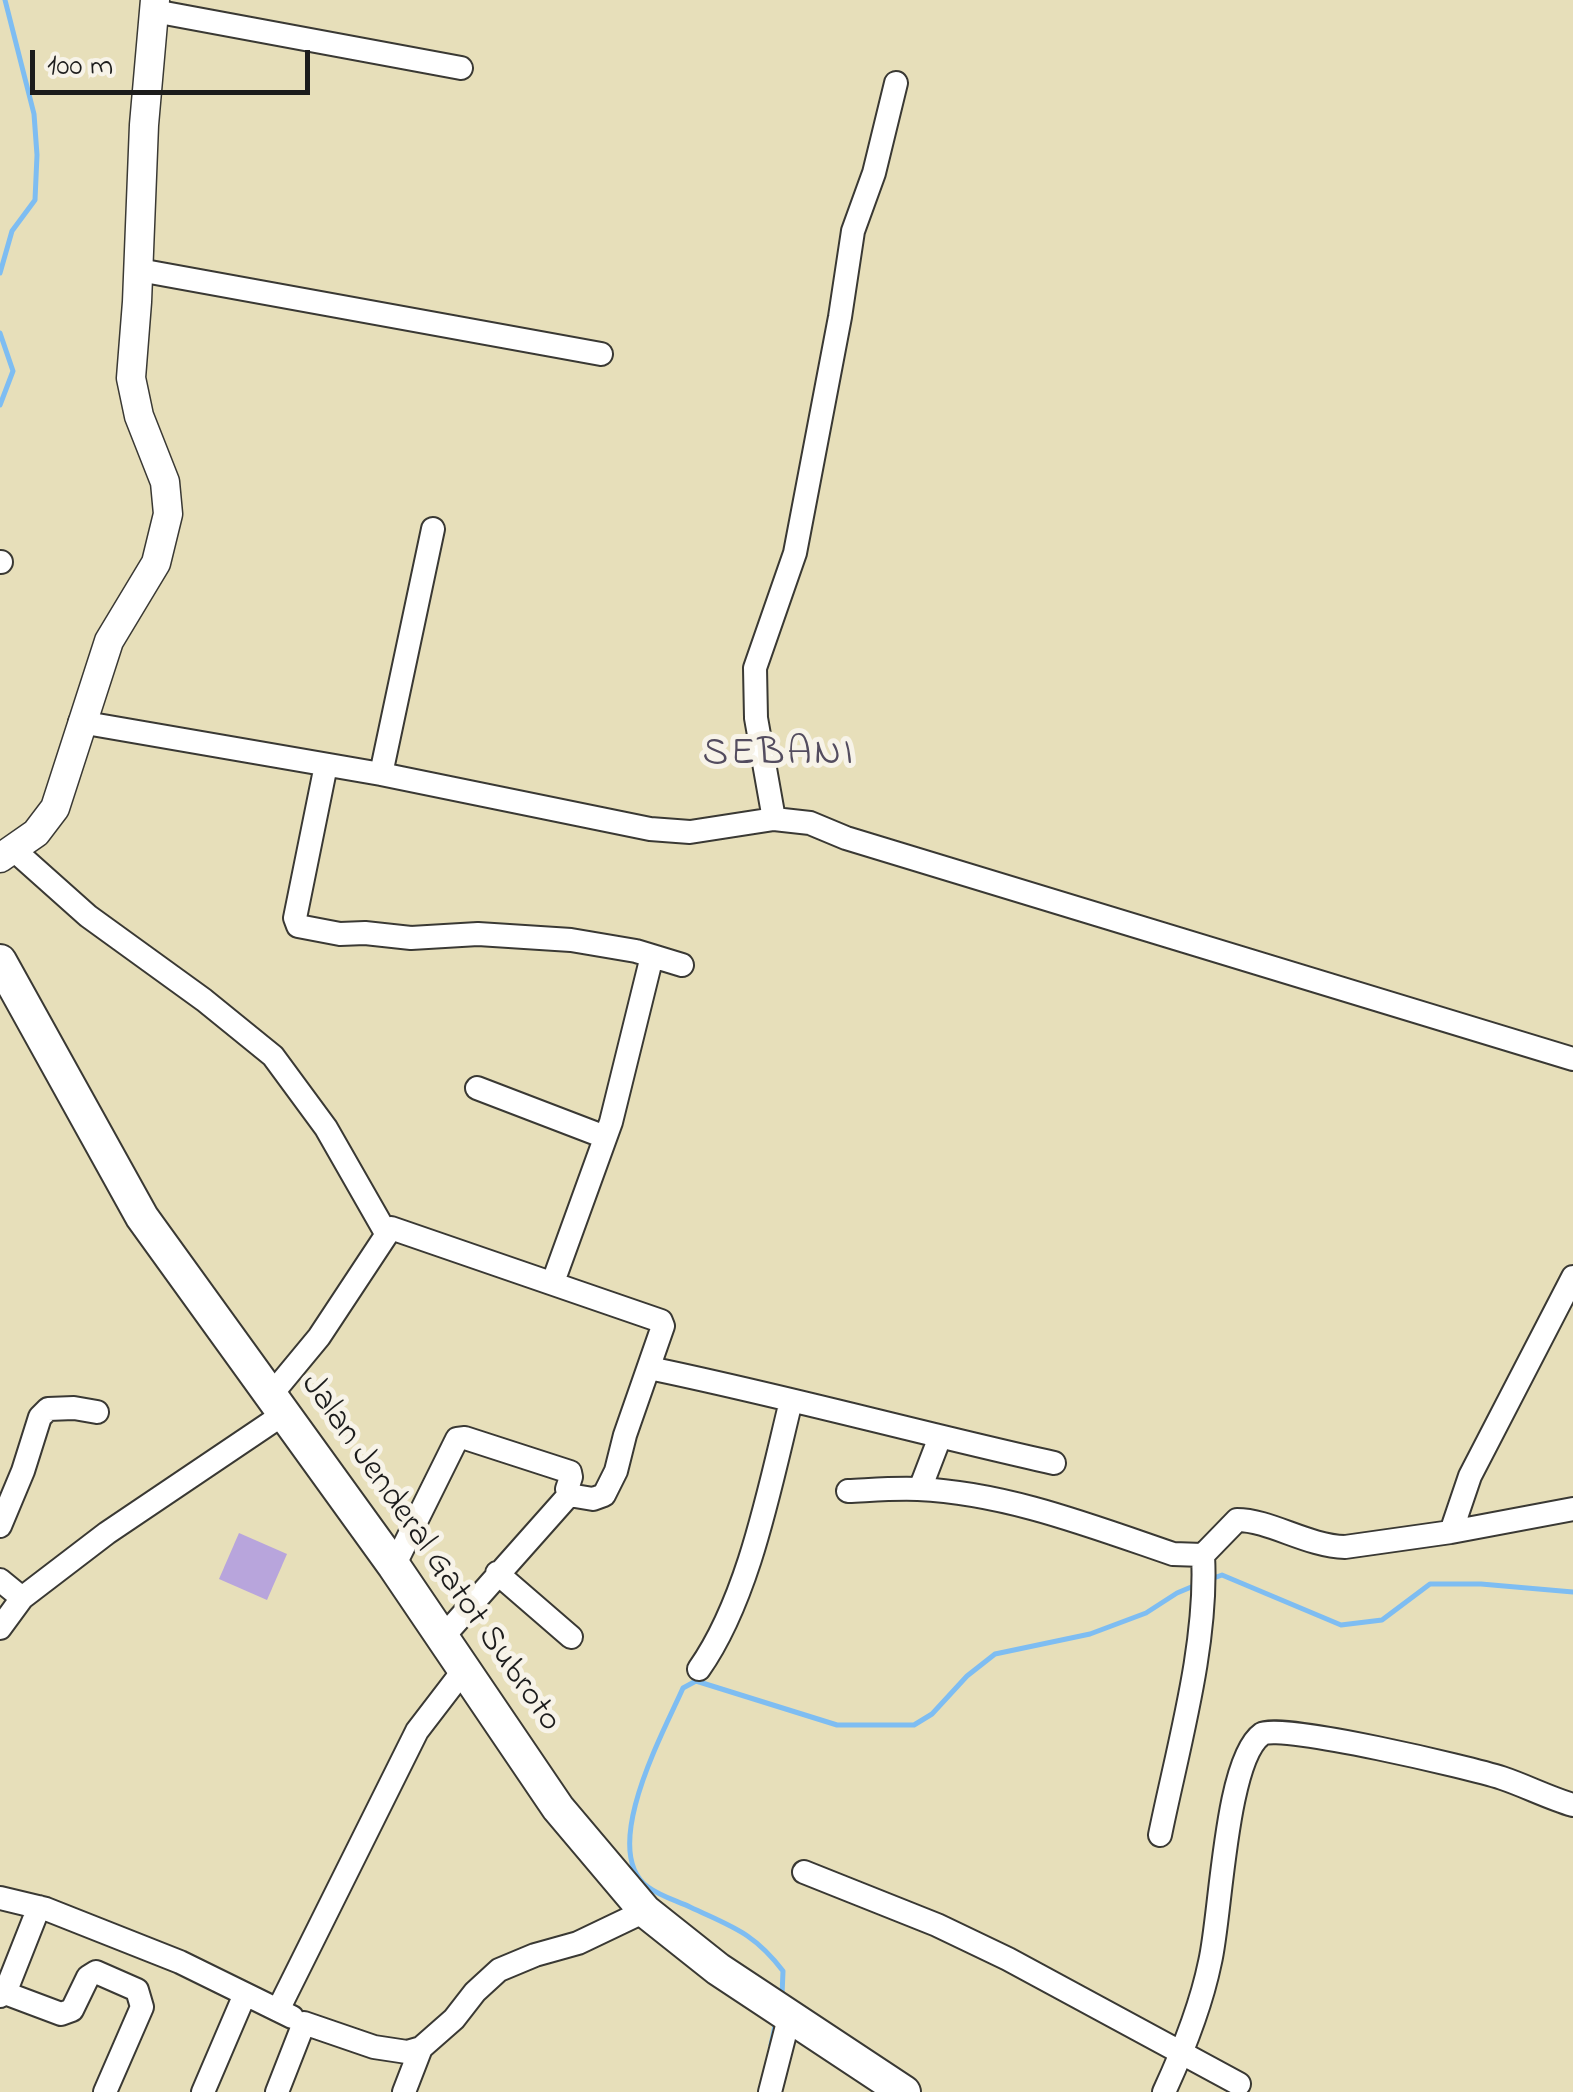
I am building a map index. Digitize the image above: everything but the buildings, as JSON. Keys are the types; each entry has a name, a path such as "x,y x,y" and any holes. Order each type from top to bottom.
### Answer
{"highway":[{"name":"Jalan Jenderal Gatot Subroto","path":"0,961 142,1217 394,1566 558,1808 646,1910 718,1969 904,2092"}],"main road":[{"path":"7,854 36,833 55,808 109,641 156,564 168,514 165,482 132,394 131,378 144,125 155,6"}],"street":[{"path":"155,6 462,68"},
{"path":"774,819 756,718 756,668 799,537 853,230 874,173 896,84"},
{"path":"139,270 601,354"},
{"path":"381,774 433,529"},
{"path":"80,722 381,774 650,829 690,832 774,819 810,823 846,838 1124,924 1573,1059"},
{"path":"326,765 295,918 298,926 340,934 365,932 411,938 478,934 571,940 682,964"},
{"path":"7,854 273,1056 317,1114 386,1232"},
{"path":"553,1282 606,1138 652,956"},
{"path":"477,1088 606,1138"},
{"path":"0,1628 22,1598 278,1404 386,1232 398,1229 661,1321 663,1326 609,1487 604,1495 593,1499 569,1494"},
{"path":"1451,1532 1470,1476 1573,1277"},
{"path":"649,1368 1054,1462"},
{"path":"699,1669 716,1645 734,1602 768,1494 791,1402"},
{"path":"0,1526 40,1417 48,1409 96,1412"},
{"path":"394,1566 457,1439 465,1438 570,1472 569,1494"},
{"path":"920,1489 940,1438"},
{"path":"848,1491 920,1489 992,1498 1173,1554 1204,1570"},
{"path":"442,1638 569,1494"},
{"path":"1160,1835 1196,1655 1204,1570 1237,1520 1249,1520 1333,1547 1451,1532 1573,1510"},
{"path":"497,1573 571,1637"},
{"path":"0,1580 22,1598"},
{"path":"278,2010 417,1731 463,1670"},
{"path":"1164,2092 1182,2053 1210,1964 1219,1919 1217,1894 1235,1795 1248,1757 1263,1734 1273,1730 1298,1733 1417,1757 1495,1776 1573,1805"},
{"path":"804,1872 936,1925 1008,1959 1239,2084"},
{"path":"0,1898 39,1906 180,1962 304,2023 374,2046 407,2052 422,2048"},
{"path":"39,1906 2,1995 61,2014 72,2010 88,1977 96,1972 137,1990 142,2008 106,2092"},
{"path":"404,2092 422,2048 499,1970 578,1943 646,1910"},
{"path":"202,2092 245,1994"},
{"path":"770,2092 781,2012"},
{"path":"276,2092 304,2023"}],"waterway":[{"path":"0,273 12,231 35,200 37,155 34,114 5,0"},
{"path":"0,333 13,371 0,405"},
{"path":"1211,1579 1222,1575 1341,1625 1382,1620 1430,1584 1573,1592"},
{"path":"782,1996 783,1971 762,1947 730,1926 648,1887 634,1870 630,1847 632,1820 640,1790 683,1688 696,1681 837,1725 914,1725 932,1714 967,1676 995,1654 1090,1634 1146,1613 1196,1585"},
{"path":"771,2045 776,2021"}],"district":[{"name":"SEBANI","path":"779,756"}]}
